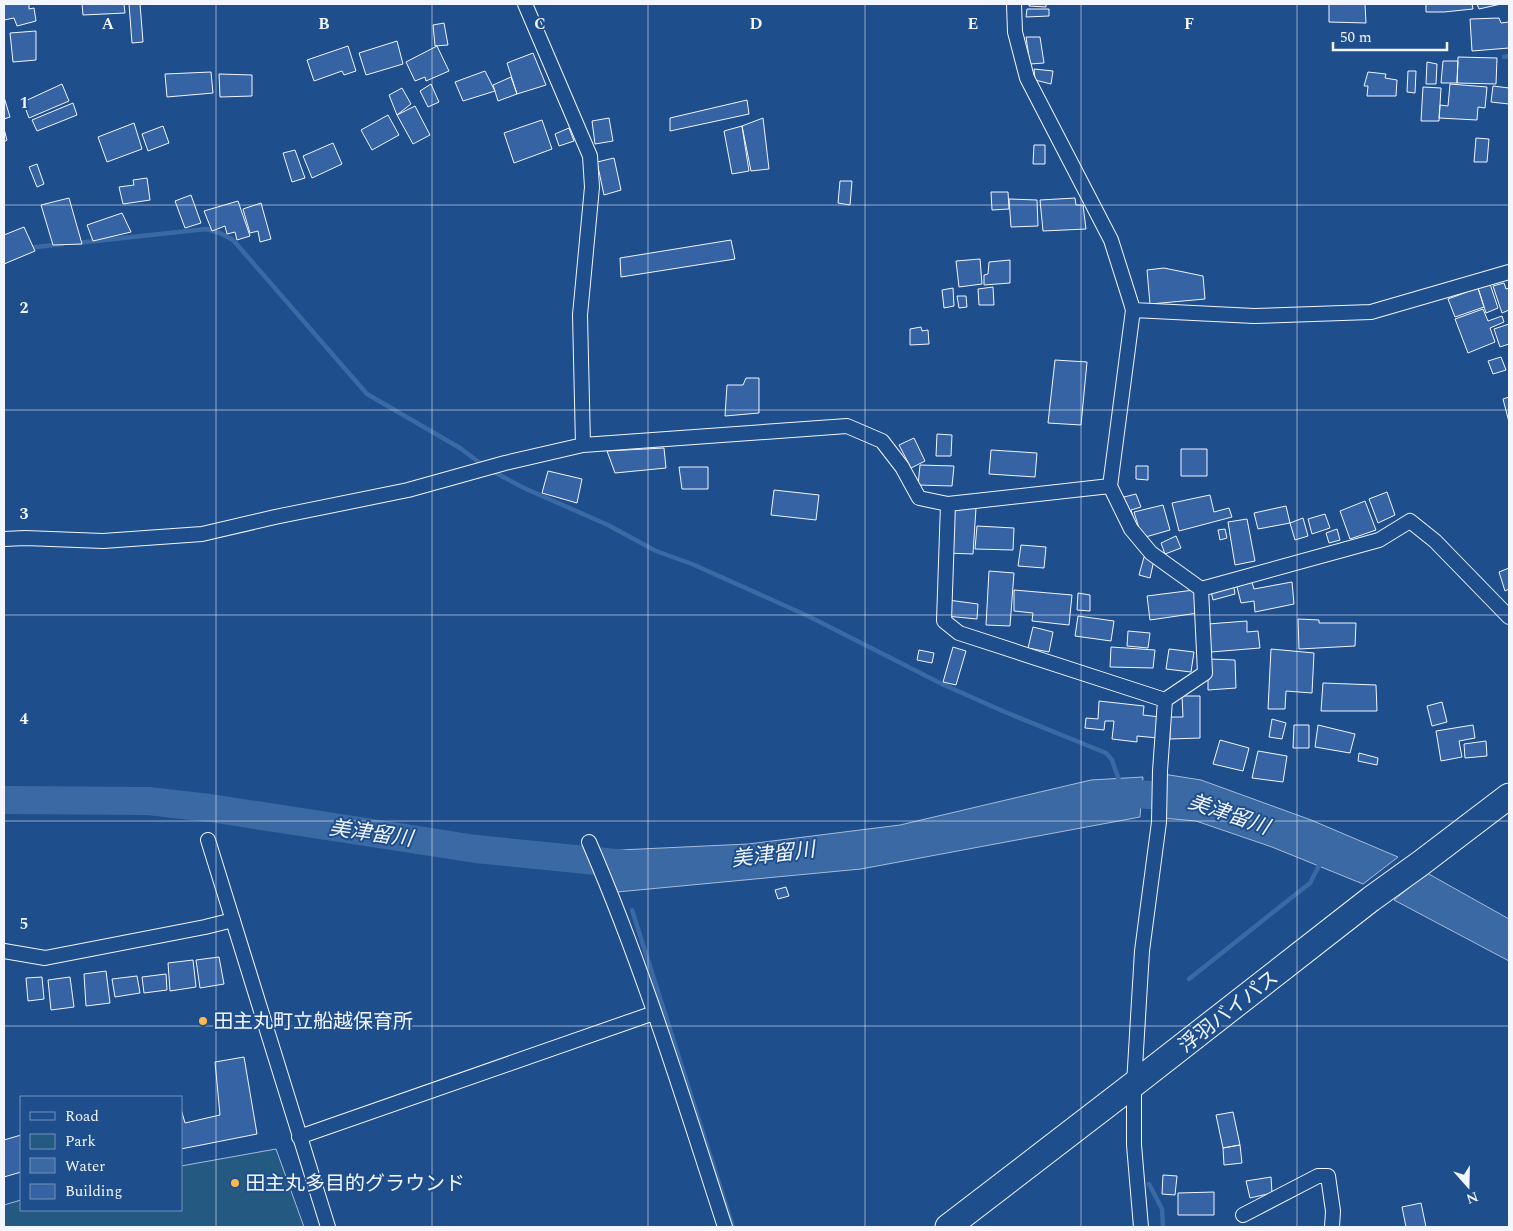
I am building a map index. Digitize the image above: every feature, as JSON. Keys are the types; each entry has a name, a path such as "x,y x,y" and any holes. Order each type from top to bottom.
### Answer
{"highway":[{"name":"浮羽バイパス","path":"948,1227 1371,899 1509,796"}],"street":[{"path":"525,4 590,156 592,187 580,315 583,445"},
{"path":"1014,4 1015,32 1027,78 1111,240 1133,310 1110,486 1131,529 1152,553 1201,589"},
{"path":"1133,310 1254,316 1371,312 1509,272"},
{"path":"4,539 103,541 202,534 408,490 583,445 847,426 882,442 902,467 919,498 948,504 1110,486"},
{"path":"948,504 944,621 959,633 1164,700"},
{"path":"1201,589 1379,540 1410,521 1435,541 1509,617"},
{"path":"1164,700 1205,673 1201,589"},
{"path":"1141,1227 1134,1145 1134,1084 1142,951 1159,822 1164,700"},
{"path":"208,840 328,1227"},
{"path":"589,842 614,901 654,1013 725,1227"},
{"path":"4,951 45,958 233,920"},
{"path":"299,1137 654,1013"},
{"path":"1243,1215 1318,1176 1328,1176 1333,1211 1332,1227"}],"green space":[{"name":"田主丸多目的グラウンド","path":"276,1149 304,1227 4,1227 4,1205 20,1200 20,1211 182,1211 182,1166"}],"water":[{"path":"1163,774 1201,780 1311,820 1398,857 1363,884 1272,847 1196,821 1162,818"},
{"path":"1143,777 1140,817 861,869 617,892 598,851 748,844 900,825 1091,780"},
{"path":"1427,873 1509,919 1509,961 1394,900"}],"building":[{"path":"4,4 29,4 29,9 34,8 36,21 17,26 14,18 4,20"},
{"path":"82,4 124,4 125,13 83,15"},
{"path":"129,4 140,4 143,42 132,43"},
{"path":"1029,4 1046,4 1046,7 1029,6"},
{"path":"1329,4 1365,4 1366,23 1329,22"},
{"path":"1426,4 1472,4 1473,9 1426,12"},
{"path":"1477,4 1501,4 1479,9"},
{"path":"1027,9 1049,9 1049,16 1026,17"},
{"path":"1499,18 1501,23 1509,22 1509,48 1472,51 1470,19"},
{"path":"444,23 448,45 435,46 433,25"},
{"path":"36,31 36,60 13,62 10,33"},
{"path":"1026,37 1040,37 1044,63 1030,64"},
{"path":"397,41 403,64 366,75 359,53"},
{"path":"348,46 356,71 344,75 342,71 314,81 307,60"},
{"path":"437,46 449,71 426,81 425,77 415,81 406,62"},
{"path":"533,53 546,85 517,94 507,63"},
{"path":"1458,57 1497,58 1496,84 1457,83"},
{"path":"1443,61 1458,61 1457,83 1441,83"},
{"path":"1427,62 1437,64 1436,84 1426,84"},
{"path":"1034,69 1053,71 1051,84 1035,80"},
{"path":"485,71 495,91 463,101 455,82"},
{"path":"1408,71 1416,71 1415,93 1407,92"},
{"path":"211,72 213,93 167,97 165,74"},
{"path":"1368,72 1386,74 1385,78 1397,80 1396,96 1367,96 1368,86 1364,86"},
{"path":"219,74 252,75 252,96 220,97"},
{"path":"511,77 517,94 498,101 493,85"},
{"path":"62,84 69,101 29,118 23,102"},
{"path":"431,84 439,102 428,107 420,91"},
{"path":"1450,84 1487,87 1485,108 1478,107 1477,120 1439,118 1440,105 1448,106"},
{"path":"1493,86 1509,88 1509,104 1491,102"},
{"path":"1423,87 1441,88 1439,121 1421,121"},
{"path":"402,88 411,104 397,115 389,95"},
{"path":"4,97 10,117 4,119"},
{"path":"747,100 749,114 670,131 670,118"},
{"path":"73,103 77,115 37,131 32,120"},
{"path":"415,106 430,135 413,144 397,115"},
{"path":"388,115 399,135 372,150 361,130"},
{"path":"609,118 613,141 595,144 592,121"},
{"path":"763,118 769,169 751,171 742,126"},
{"path":"542,120 552,149 514,163 504,133"},
{"path":"134,123 142,149 107,162 98,137"},
{"path":"163,126 169,143 148,151 142,134"},
{"path":"742,126 749,171 732,174 724,131"},
{"path":"569,128 574,141 559,146 555,134"},
{"path":"4,129 7,140 4,142"},
{"path":"1476,138 1489,139 1487,162 1474,162"},
{"path":"333,143 342,164 312,178 303,156"},
{"path":"1034,145 1045,145 1045,164 1033,164"},
{"path":"295,150 305,178 292,182 283,153"},
{"path":"614,158 621,190 604,195 597,162"},
{"path":"37,164 44,184 37,187 29,167"},
{"path":"147,178 150,200 123,204 119,187 134,185 133,180"},
{"path":"840,181 852,181 850,205 838,203"},
{"path":"991,192 1008,192 1009,209 992,210"},
{"path":"191,195 201,223 185,228 175,201"},
{"path":"69,198 82,244 53,245 41,205"},
{"path":"1075,198 1076,205 1083,205 1086,229 1043,231 1040,200"},
{"path":"1009,199 1037,200 1038,226 1011,227"},
{"path":"238,201 250,236 237,240 235,232 227,234 225,226 212,231 204,211"},
{"path":"261,203 271,239 260,242 258,231 250,233 243,209"},
{"path":"122,213 131,232 93,241 87,225"},
{"path":"24,227 35,251 4,264 4,235"},
{"path":"731,240 735,259 621,277 620,258"},
{"path":"980,259 982,284 959,287 956,261"},
{"path":"1010,260 1010,283 984,285 984,275 988,274 989,262"},
{"path":"1164,268 1203,276 1205,299 1150,304 1147,270"},
{"path":"1504,283 1506,289 1509,288 1509,310 1502,313 1493,286"},
{"path":"1490,284 1498,308 1486,313 1478,288"},
{"path":"993,287 994,305 979,305 978,289"},
{"path":"953,288 954,306 944,308 942,290"},
{"path":"1478,288 1484,307 1455,317 1448,299"},
{"path":"957,296 966,296 967,307 959,308"},
{"path":"1483,309 1488,321 1502,316 1504,322 1490,328 1495,342 1468,353 1455,319"},
{"path":"1509,324 1509,344 1500,347 1494,329"},
{"path":"921,327 922,331 928,330 929,344 910,345 910,329"},
{"path":"1501,357 1506,370 1493,374 1488,361"},
{"path":"1055,360 1087,362 1081,425 1048,423"},
{"path":"746,378 759,378 759,413 725,416 727,385 743,385"},
{"path":"1509,397 1509,422 1503,399"},
{"path":"937,434 952,435 951,456 936,456"},
{"path":"914,438 925,461 911,468 899,445"},
{"path":"664,448 666,468 615,473 607,451"},
{"path":"1181,449 1207,449 1207,476 1181,476"},
{"path":"991,450 1037,453 1035,477 989,474"},
{"path":"920,465 954,466 952,486 918,485"},
{"path":"1136,466 1148,466 1148,480 1136,479"},
{"path":"679,467 708,467 708,489 682,489"},
{"path":"548,471 582,479 577,503 542,493"},
{"path":"774,490 819,495 816,520 771,515"},
{"path":"1387,492 1395,515 1378,523 1369,499"},
{"path":"1136,494 1141,507 1131,510 1133,516 1126,518 1120,498"},
{"path":"1210,495 1214,512 1229,508 1232,517 1179,531 1172,503"},
{"path":"1365,501 1376,530 1350,539 1340,511"},
{"path":"1163,505 1170,530 1142,538 1134,512"},
{"path":"1286,506 1290,523 1258,529 1254,513"},
{"path":"976,508 973,554 945,553 948,509"},
{"path":"1325,514 1330,528 1312,534 1308,519"},
{"path":"1303,518 1308,536 1295,540 1290,523"},
{"path":"1247,519 1255,561 1235,565 1228,522"},
{"path":"977,526 1014,528 1013,550 975,549"},
{"path":"1225,529 1227,538 1220,540 1218,530"},
{"path":"1337,529 1340,540 1329,543 1326,533"},
{"path":"1176,536 1181,548 1165,554 1161,543"},
{"path":"1021,545 1046,547 1044,568 1018,566"},
{"path":"1144,557 1154,560 1150,578 1139,575"},
{"path":"1509,568 1509,589 1505,591 1499,572"},
{"path":"989,571 1014,573 1010,626 986,625"},
{"path":"1251,579 1254,589 1292,582 1294,604 1255,612 1254,601 1241,603 1236,583"},
{"path":"1233,582 1235,594 1213,600 1210,587"},
{"path":"1014,590 1072,595 1069,625 1032,621 1033,613 1014,611"},
{"path":"1194,590 1198,613 1150,620 1147,596"},
{"path":"1078,593 1090,595 1090,611 1077,610"},
{"path":"948,600 978,604 977,619 946,616"},
{"path":"1078,616 1114,621 1111,641 1075,636"},
{"path":"1298,619 1319,620 1319,623 1356,623 1355,646 1299,649"},
{"path":"1247,621 1247,632 1258,631 1260,648 1211,652 1208,624"},
{"path":"1033,627 1053,632 1049,652 1028,648"},
{"path":"1128,631 1150,633 1148,648 1127,646"},
{"path":"953,647 966,651 956,685 943,682"},
{"path":"1111,647 1155,650 1153,668 1110,667"},
{"path":"1169,649 1194,652 1191,672 1166,669"},
{"path":"1271,649 1314,653 1312,693 1286,691 1285,709 1268,709"},
{"path":"919,650 934,653 932,663 917,660"},
{"path":"1208,659 1235,660 1236,688 1208,690"},
{"path":"1323,683 1376,685 1377,711 1321,711"},
{"path":"1182,696 1200,696 1200,738 1170,739 1170,717 1183,717"},
{"path":"1099,701 1144,706 1143,715 1160,717 1158,738 1137,736 1137,742 1112,739 1114,721 1105,721 1104,730 1085,728 1086,718 1098,719"},
{"path":"1442,702 1447,722 1432,726 1427,706"},
{"path":"1272,719 1286,723 1282,739 1269,737"},
{"path":"1294,725 1309,725 1309,748 1293,748"},
{"path":"1318,725 1355,734 1350,753 1315,747"},
{"path":"1473,725 1475,738 1459,741 1462,757 1441,761 1436,731"},
{"path":"1220,740 1249,748 1243,771 1213,764"},
{"path":"1486,741 1487,756 1465,758 1464,744"},
{"path":"1258,751 1287,756 1283,782 1252,778"},
{"path":"1359,753 1378,758 1377,765 1358,761"},
{"path":"786,887 789,896 778,899 775,890"},
{"path":"219,957 224,984 200,988 196,960"},
{"path":"193,960 196,987 170,991 168,963"},
{"path":"106,971 110,1003 86,1006 84,974"},
{"path":"166,974 167,990 144,993 142,977"},
{"path":"137,976 140,993 115,997 112,979"},
{"path":"42,977 44,999 28,1001 26,978"},
{"path":"70,977 74,1007 51,1010 48,980"},
{"path":"244,1057 257,1134 182,1149 182,1112 185,1123 220,1115 215,1062"},
{"path":"1233,1112 1240,1145 1223,1148 1216,1115"},
{"path":"20,1135 20,1172 4,1177 4,1140"},
{"path":"1240,1145 1242,1163 1224,1165 1223,1148"},
{"path":"1163,1175 1177,1176 1175,1195 1162,1194"},
{"path":"1271,1177 1272,1193 1250,1198 1246,1181"},
{"path":"1214,1192 1214,1215 1178,1215 1178,1193"},
{"path":"1421,1203 1426,1227 1406,1227 1402,1207"}],"waterway":[{"path":"1504,57 1509,56"},
{"path":"77,243 206,229 220,233 233,240 367,394 460,448 484,466"},
{"path":"28,248 62,244"},
{"path":"492,471 524,488 608,525 656,551 692,564 808,616 942,684 1106,753 1112,760 1120,783"},
{"name":"美津留川","path":"1104,797 1123,793 1190,798"},
{"name":"美津留川","path":"4,800 148,801 210,808 476,849 626,864"},
{"path":"1189,979 1310,883 1321,862"},
{"path":"632,910 733,1227"},
{"path":"1149,1184 1162,1209 1163,1227"}],"place":[{"name":"田主丸町立船越保育所","path":"203,1021"},
{"name":"田主丸多目的グラウンド","path":"235,1183"}]}
